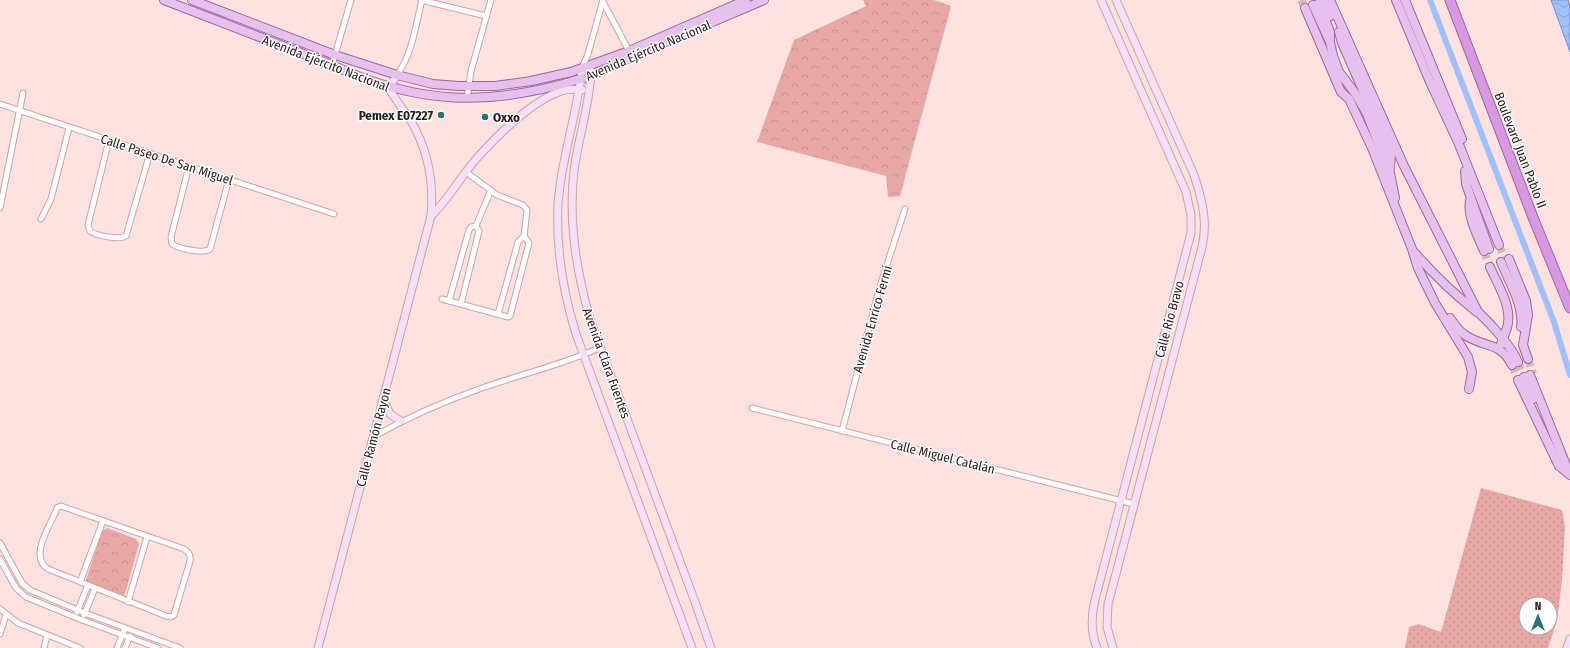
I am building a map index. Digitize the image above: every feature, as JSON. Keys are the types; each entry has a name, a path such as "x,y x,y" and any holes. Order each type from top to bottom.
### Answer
{"highway":[{"name":"Boulevard Juan Pablo II","path":"1450,0 1534,220 1570,308"}],"main road":[{"name":"Avenida Ejército Nacional","path":"164,0 389,88 436,96 467,98 483,98 519,94 581,79 591,70 629,51 746,0"},
{"name":"Avenida Ejército Nacional","path":"192,0 335,55 397,75 433,84 468,86 496,86 531,81 582,69 591,70 764,0"},
{"path":"1396,0 1463,156 1494,247"},
{"path":"1405,0 1494,247"},
{"path":"1318,3 1330,32 1330,42"},
{"path":"1318,3 1341,38 1390,154 1390,173 1396,208"},
{"path":"1318,3 1339,72 1355,93 1367,114 1390,173"},
{"path":"1318,3 1334,12 1404,166 1478,312"},
{"path":"1318,3 1341,92 1349,99 1372,148 1418,268 1435,303 1468,357 1472,372 1469,389"},
{"path":"1330,32 1341,38"},
{"path":"1390,154 1404,166"},
{"path":"1463,156 1466,184 1471,198 1469,206 1470,216 1494,247"},
{"path":"1465,171 1494,247"},
{"path":"1412,249 1439,280 1457,297 1488,321 1514,352 1520,362"},
{"path":"1416,261 1441,306 1463,334 1479,342 1499,348 1505,354 1520,362"},
{"path":"1499,348 1508,328 1509,315 1506,305 1500,263"},
{"path":"1500,263 1525,316 1518,344 1520,362"},
{"path":"1500,263 1525,316"},
{"path":"1500,263 1512,305 1525,316"},
{"path":"1526,376 1569,473 1559,466 1526,376"}],"street":[{"path":"332,65 351,0"},
{"path":"389,88 403,67 408,54 422,0 486,16"},
{"path":"467,98 468,86 491,0"},
{"name":"Calle Río Bravo","path":"1097,648 1093,630 1093,609 1191,233 1189,203 1181,180 1101,0"},
{"name":"Calle Río Bravo","path":"1113,648 1107,627 1106,611 1183,319 1203,241 1204,230 1203,202 1194,175 1116,0"},
{"path":"603,1 629,51"},
{"path":"582,69 588,54 603,1"},
{"path":"1111,23 1124,18"},
{"path":"588,54 591,70"},
{"name":"Avenida Clara Fuentes","path":"582,69 558,204 558,232 562,278 569,308 584,355 692,648"},
{"name":"Avenida Clara Fuentes","path":"591,70 572,188 572,228 575,255 582,290 590,318 711,648"},
{"name":"Calle Ramón Rayon","path":"318,648 431,216 432,186 425,156 411,122 394,98 389,88"},
{"path":"431,216 439,208 476,159 501,134 535,105 561,91 573,89 588,90"},
{"path":"0,208 23,93"},
{"name":"Calle Paseo De San Miguel","path":"0,104 69,128 150,153 334,214"},
{"path":"41,219 51,199 69,128"},
{"path":"109,140 88,225 90,231 96,234 120,238 126,236 150,153"},
{"path":"189,166 172,237 172,244 178,248 204,252 210,249 229,179"},
{"path":"466,172 498,195 526,206 527,210 524,236 518,242 498,314"},
{"path":"476,226 491,190"},
{"name":"Avenida Enrico Fermi","path":"842,431 880,286 905,209"},
{"path":"449,301 468,230 471,227 476,226"},
{"path":"461,304 479,231 476,226"},
{"path":"442,299 508,317 511,315 529,244 524,236"},
{"path":"1168,321 1183,319"},
{"path":"373,437 401,421 480,389 584,355 601,347"},
{"path":"383,399 390,414 401,421"},
{"name":"Calle Miguel Catalán","path":"752,408 1134,504"},
{"path":"65,506 148,537 184,549 190,556 176,611 171,617 128,602 43,566 40,560 40,547 57,508 65,506"},
{"path":"80,582 103,521"},
{"path":"128,602 148,537"},
{"path":"0,543 2,551 18,576 26,586 38,594 180,648"},
{"path":"0,559 11,581 21,593 35,601 158,648"},
{"path":"75,617 88,585"},
{"path":"82,620 96,588"},
{"path":"0,609 18,623 47,636 80,648"},
{"path":"0,634 6,615"},
{"path":"117,648 125,628"},
{"path":"125,648 132,631"},
{"path":"44,648 47,636"},
{"path":"1567,648 1570,639"}],"green space":[{"path":"863,0 934,0 951,6 900,196 888,197 886,176 757,142 794,40 866,6"},
{"path":"1481,488 1562,510 1565,528 1562,580 1558,613 1558,596 1518,596 1518,636 1552,636 1548,648 1405,648 1409,627 1419,624 1441,632"},
{"path":"107,528 136,539 139,544 125,594 123,596 89,583 86,580 102,531"}],"water":[{"path":"1551,0 1568,0 1570,6 1570,52"}],"waterway":[{"path":"1430,0 1554,322 1570,375"}],"tunnel":[{"path":"1301,0 1305,8"},
{"path":"1499,245 1505,260"},
{"path":"1484,251 1490,267"},
{"path":"1528,359 1533,374"},
{"path":"1518,362 1524,377"},
{"path":"1512,365 1518,380"}],"place":[{"name":"Pemex E07227","path":"441,115"},
{"name":"Oxxo","path":"485,117"}]}
